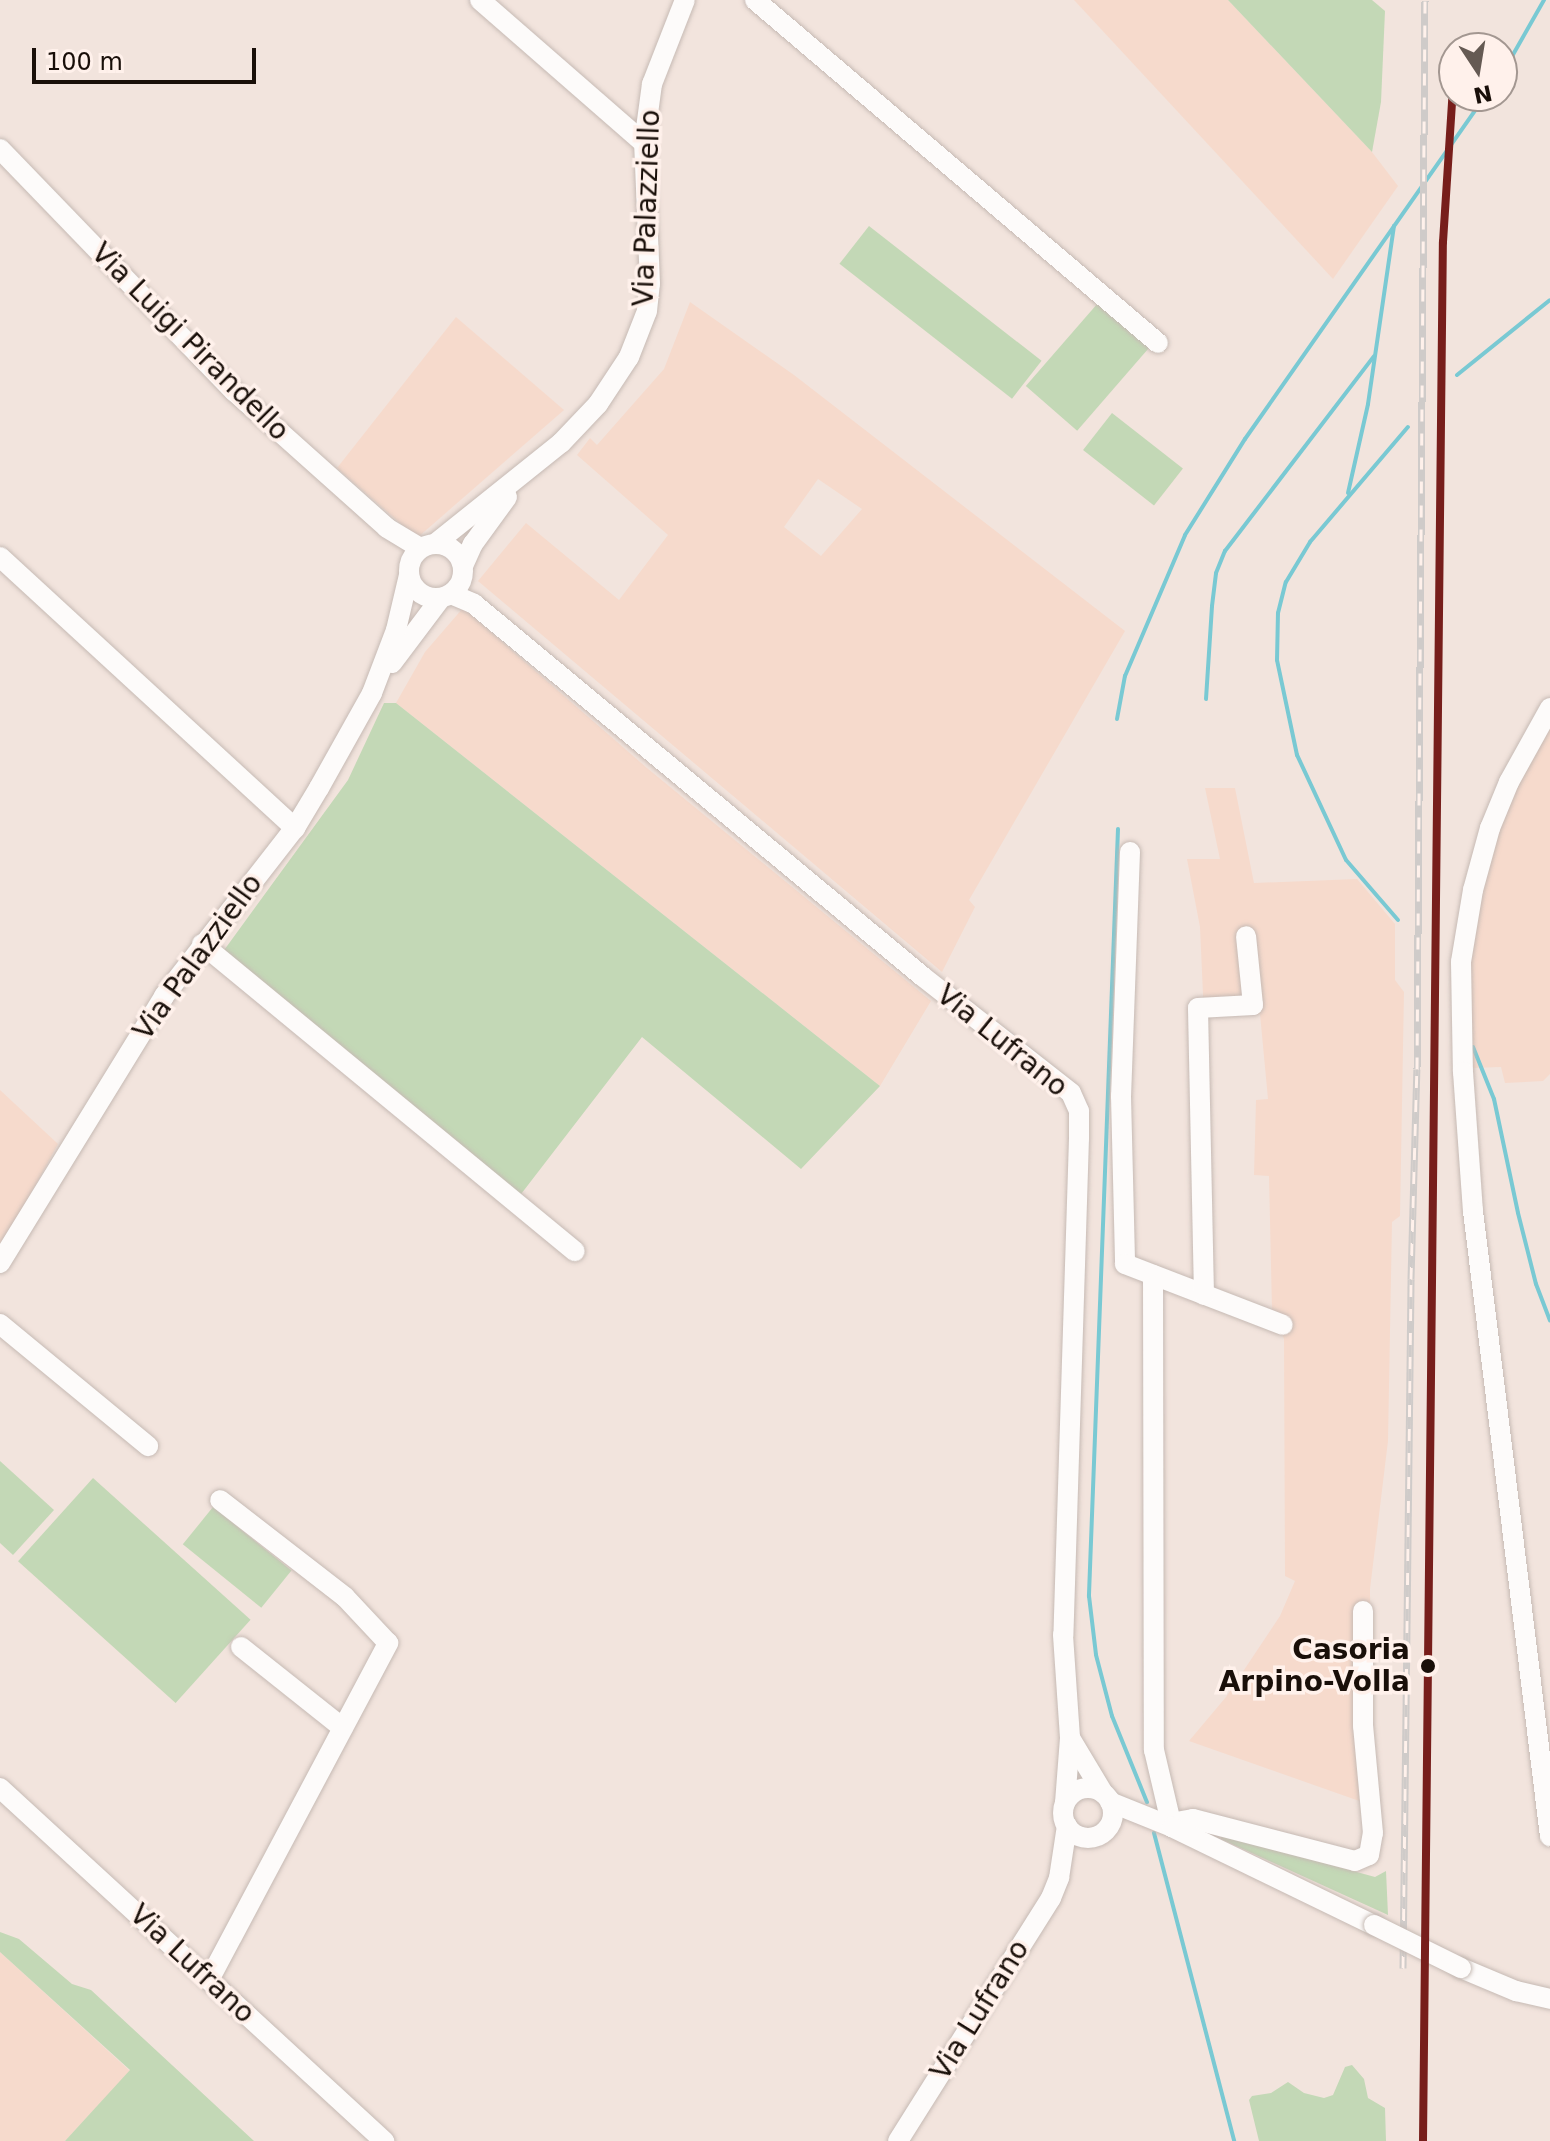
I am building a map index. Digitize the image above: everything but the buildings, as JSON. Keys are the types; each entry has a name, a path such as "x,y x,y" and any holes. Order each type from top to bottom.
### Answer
{"street":[{"path":"480,0 644,143"},
{"name":"Via Palazziello","path":"372,693 419,557 524,475 598,404 629,357 647,311 650,266 644,143 658,65 685,0"},
{"path":"755,0 1158,343"},
{"name":"Via Luigi Pirandello","path":"0,149 234,391 419,557"},
{"name":"Via Palazziello","path":"0,1263 164,996 295,828 372,693 446,596 463,570 473,544 524,475"},
{"path":"419,557 451,548 463,570"},
{"path":"0,557 295,828"},
{"name":"Via Lufrano","path":"419,557 424,596 446,596 474,604 922,976 1071,1093 1079,1111 1063,1635 1070,1738 1065,1803 1067,1826 1059,1878 1051,1898 898,2141"},
{"name":"Via Lufrano","path":"463,570 474,604"},
{"path":"1550,708 1509,782 1490,828 1473,890 1461,962 1463,1072 1473,1211 1550,1836"},
{"path":"1130,852 1121,1096 1125,1264 1283,1325"},
{"path":"1204,1295 1198,1008 1253,1005 1246,936"},
{"path":"202,944 575,1251"},
{"path":"1153,1275 1154,1750 1172,1827"},
{"path":"0,1324 148,1446"},
{"path":"209,1980 388,1643 345,1597 220,1500"},
{"path":"1172,1827 1176,1822 1193,1819 1355,1861 1369,1855 1373,1833 1363,1726 1363,1611"},
{"path":"241,1647 343,1728"},
{"name":"Via Lufrano","path":"1070,1738 1107,1798"},
{"name":"Via Lufrano","path":"0,1788 384,2141"},
{"path":"1065,1803 1082,1789 1107,1798 1143,1818 1172,1827 1461,1968 1516,1991 1550,1999 1550,1983"},
{"path":"1102,1831 1107,1798"},
{"path":"1067,1826 1079,1836 1143,1818"},
{"name":"Via Lufrano","path":"1059,1878 1102,1831"}],"shaded area":[{"path":"1074,0 1228,0 1372,152 1398,186 1333,279"},
{"path":"690,302 794,375 1125,631 969,900 975,907 942,972 478,581 526,523 619,600 668,535 577,455 590,438 597,445 664,369","holes":["818,479 862,509 821,556 784,527"]},
{"path":"456,317 564,410 417,538 337,468"},
{"path":"463,608 647,768 931,1001 880,1086 396,703 425,652"},
{"path":"1550,722 1550,1074 1543,1081 1505,1083 1501,1067 1471,1068 1470,965 1482,888 1496,837 1517,785"},
{"path":"1205,788 1235,788 1254,883 1357,879 1395,924 1395,980 1404,992 1400,1216 1392,1222 1388,1441 1370,1589 1371,1732 1365,1803 1189,1741 1226,1697 1280,1616 1295,1581 1285,1576 1284,1339 1272,1310 1269,1176 1254,1175 1256,1100 1268,1099 1260,1014 1204,1017 1200,927 1187,859 1220,859"},
{"path":"0,1090 58,1144 0,1250"},
{"path":"0,1952 130,2071 65,2141 0,2141"}],"green space":[{"path":"1228,0 1372,0 1385,11 1381,102 1372,152"},
{"path":"869,226 1042,361 1012,399 839,264"},
{"path":"1098,303 1149,348 1077,431 1026,386"},
{"path":"1112,413 1183,468 1154,505 1083,450"},
{"path":"384,703 396,703 880,1086 801,1169 642,1037 518,1198 222,953 348,780"},
{"path":"0,1461 54,1510 13,1555 0,1543"},
{"path":"93,1478 251,1620 176,1703 18,1561"},
{"path":"213,1507 291,1571 261,1608 183,1544"},
{"path":"1221,1835 1375,1877 1386,1871 1388,1915 1221,1839"},
{"path":"0,1932 19,1939 72,1984 91,1990 254,2141 65,2141 130,2070 0,1952"},
{"path":"1352,2065 1364,2079 1368,2098 1385,2108 1386,2141 1259,2141 1249,2100 1252,2096 1271,2093 1288,2082 1304,2093 1324,2098 1333,2095 1345,2067"}],"waterway":[{"path":"1518,46 1544,0"},
{"path":"1117,719 1125,676 1185,535 1245,439 1474,112"},
{"path":"1348,493 1368,404 1394,226"},
{"path":"1457,375 1550,300"},
{"path":"1206,699 1216,573 1225,551 1374,356"},
{"path":"1398,920 1346,860 1297,755 1277,660 1278,613 1286,582 1310,542 1408,427"},
{"path":"1118,829 1089,1596 1096,1655 1112,1716 1147,1802"},
{"path":"1473,1047 1494,1099 1518,1213 1536,1284 1550,1320"},
{"path":"1154,1833 1234,2141"}],"railway":[{"path":"1403,1968 1411,1279 1417,1069 1425,0"}],"transit line":[{"path":"1423,2141 1443,242 1451,112"}],"place":[{"name":"Casoria Arpino-Volla","path":"1428,1666"}]}
